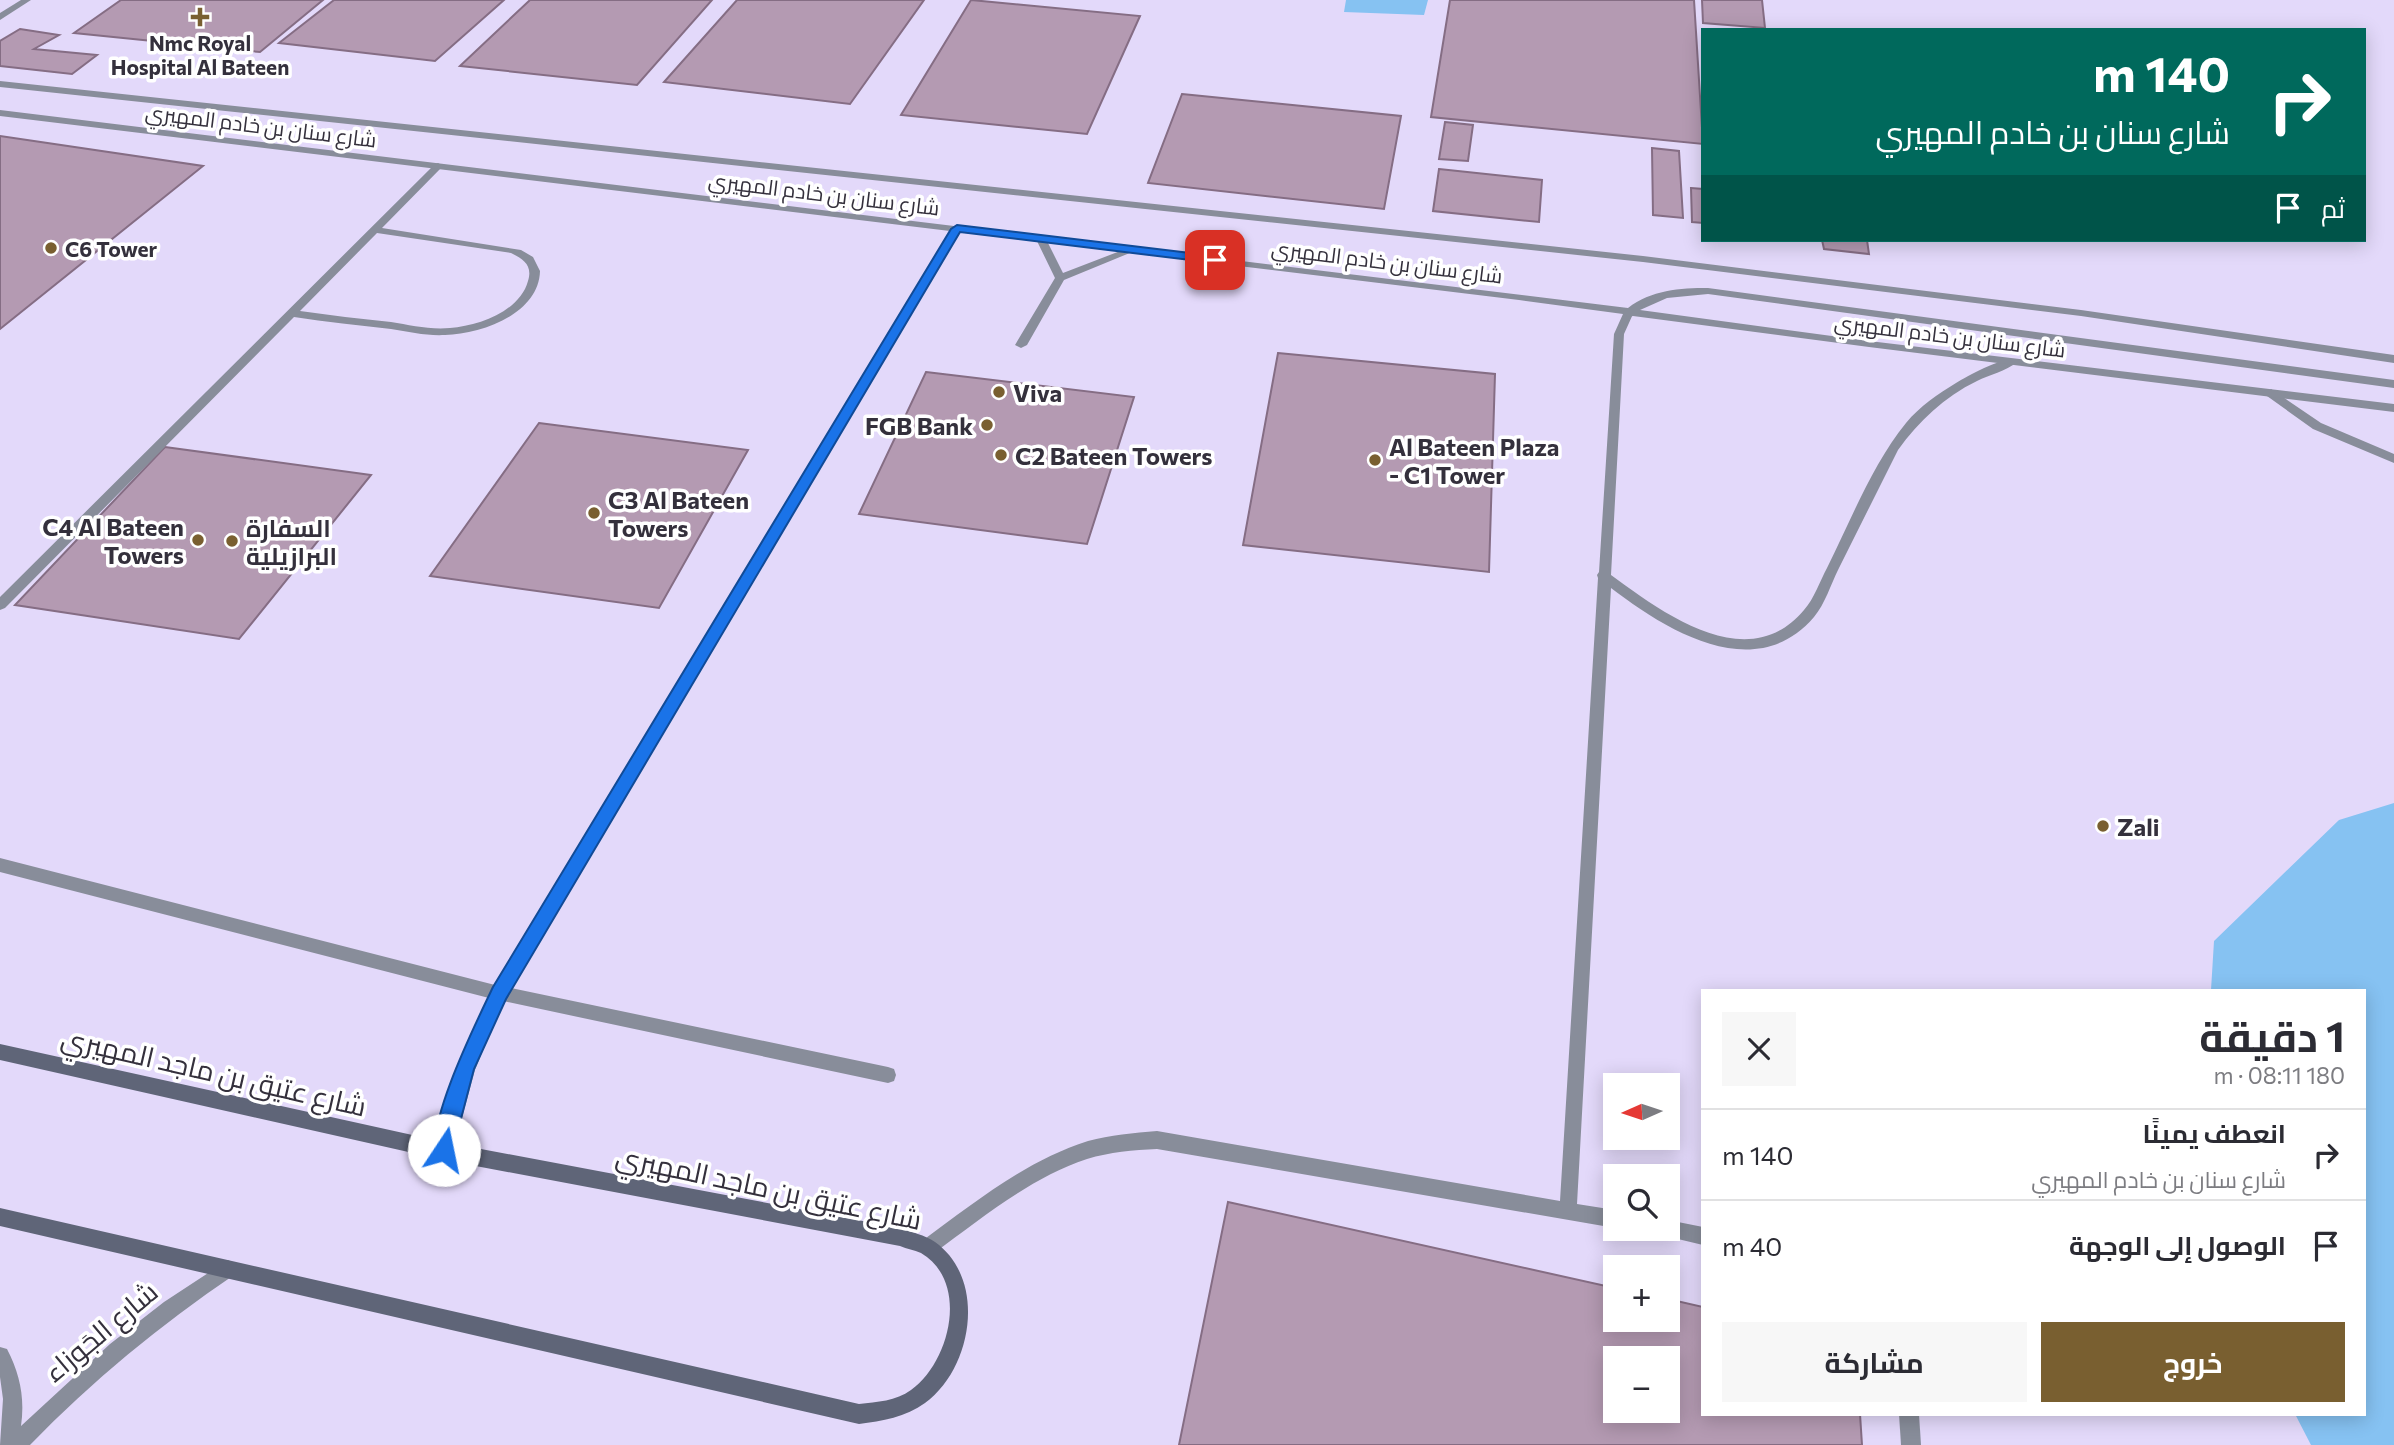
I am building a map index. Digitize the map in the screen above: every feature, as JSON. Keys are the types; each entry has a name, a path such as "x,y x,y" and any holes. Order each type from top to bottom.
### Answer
{"street":[{"path":"0,17 27,0"},
{"name":"شارع سنان بن خادم المهيري","path":"0,84 1643,259 2081,313 2394,359"},
{"name":"شارع سنان بن خادم المهيري","path":"0,113 1519,297 1628,314 2394,408"},
{"path":"0,605 438,166"},
{"path":"444,1150 452,1109 465,1068 499,993 957,229"},
{"path":"290,313 432,332 456,331 507,313 524,299 534,284 536,270 529,258 513,250 374,230"},
{"path":"1041,239 1060,278"},
{"path":"1021,345 1060,278 1132,250"},
{"path":"1568,1210 1619,334 1628,314 1638,304 1671,292 1708,291 2394,384"},
{"path":"1603,575 1649,610 1687,633 1739,643 1783,637 1797,628 1810,613 1893,449 1912,424 1936,401 1970,379 2011,362"},
{"path":"2271,393 2317,426 2394,459"},
{"path":"0,865 499,993 888,1075"},
{"name":"شارع عتيق بن ماجد المهيري","path":"0,1052 444,1150 900,1237 929,1247 948,1269 959,1298 959,1331 946,1365 923,1393 892,1409 859,1414 0,1217"},
{"path":"929,1247 1029,1175 1062,1157 1095,1146 1127,1140 1157,1140 1603,1217"},
{"path":"1680,1231 1701,1236"},
{"name":"شارع الجَوزاء","path":"16,1445 61,1398 116,1349 172,1306 228,1269"},
{"path":"0,1356 9,1370 14,1409 8,1445"},
{"path":"1909,1416 1911,1445"}],"water":[{"path":"1346,0 1428,0 1424,15 1344,12"},
{"path":"2394,803 2394,1445 2311,1445 2296,1416 2366,1416 2366,989 2211,989 2214,941 2339,820"}],"building":[{"name":"Nmc Royal Hospital Al Bateen","path":"121,0 323,0 260,52 74,33"},
{"path":"334,0 504,0 435,61 279,43"},
{"path":"530,0 712,0 637,85 460,66"},
{"path":"737,0 924,0 850,104 664,82"},
{"path":"971,0 1140,16 1087,134 901,115"},
{"path":"1450,0 1694,0 1701,144 1431,117"},
{"path":"1702,0 1762,0 1765,28 1703,23"},
{"path":"20,29 59,35 34,49 97,55 72,74 0,66 0,41"},
{"path":"1182,94 1401,116 1384,209 1148,183"},
{"path":"1445,122 1473,125 1468,161 1439,159"},
{"name":"C6 Tower","path":"0,136 203,166 0,329"},
{"path":"1652,148 1679,151 1683,218 1653,215"},
{"path":"1439,169 1542,180 1539,222 1433,211"},
{"path":"1691,188 1701,189 1701,223 1692,222"},
{"path":"1822,242 1867,242 1869,254 1824,249"},
{"name":"Al Bateen Plaza - C1 Tower","path":"1278,353 1495,374 1489,572 1243,545"},
{"name":"C2 Bateen Towers","path":"926,372 1134,397 1087,544 859,514"},
{"name":"C3 Al Bateen Towers","path":"539,423 748,450 659,608 430,576"},
{"name":"C4 Al Bateen Towers","path":"165,447 371,475 239,639 15,605"},
{"path":"1228,1202 1603,1285 1603,1332 1680,1332 1680,1302 1701,1307 1701,1416 1860,1416 1862,1445 1179,1445"}],"place":[{"name":"Nmc Royal Hospital Al Bateen","path":"200,17"},
{"name":"C6 Tower","path":"51,248"},
{"name":"Viva","path":"999,392"},
{"name":"FGB Bank","path":"987,425"},
{"name":"C2 Bateen Towers","path":"1001,455"},
{"name":"Al Bateen Plaza - C1 Tower","path":"1375,460"},
{"name":"C3 Al Bateen Towers","path":"594,513"},
{"name":"C4 Al Bateen Towers","path":"198,540"},
{"name":"السفارة البرازيلية","path":"232,541"},
{"name":"Zali","path":"2103,826"}],"route":[{"path":"444,1150 452,1109 465,1068 499,993 957,229 1215,260"}]}
